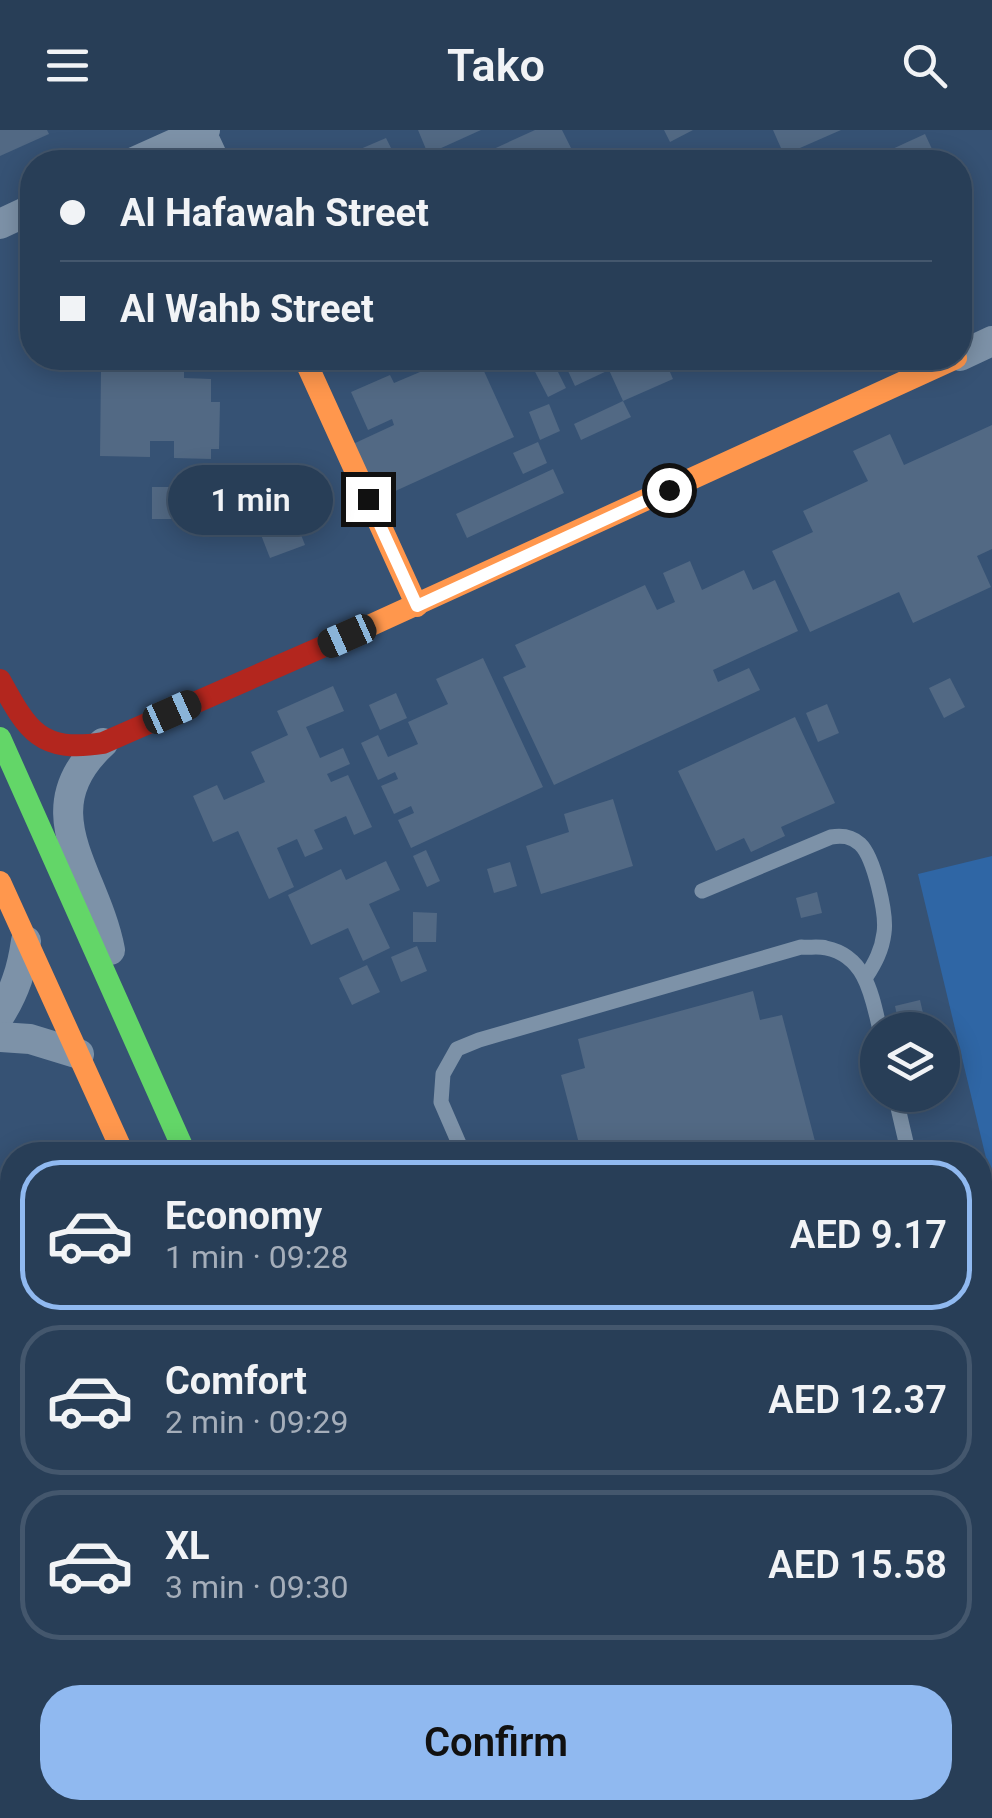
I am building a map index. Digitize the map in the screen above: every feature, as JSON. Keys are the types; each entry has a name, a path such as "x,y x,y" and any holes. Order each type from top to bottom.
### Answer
{"street":[{"path":"161,150 203,131"},
{"path":"309,370 417,606"},
{"path":"0,680 21,720 38,736 58,745 80,748 102,742 417,606 930,370"},
{"path":"0,738 180,1142"},
{"path":"102,742 74,778 67,803 68,828 107,934 113,992"},
{"path":"0,882 118,1142"},
{"path":"0,1015 22,969 26,941"},
{"path":"0,1037 30,1039 79,1054"}],"lane":[{"path":"702,891 831,837 858,841 868,856 885,914 882,945 866,976"},
{"path":"458,1142 441,1102 443,1074 458,1049 468,1044 802,948 826,948 849,958 866,976 875,1012"},
{"path":"900,1112 906,1142"}],"shaded area":[{"path":"992,856 992,1142 982,1142 960,1049 960,1012 951,1012 918,874"}],"building":[{"path":"0,130 47,130 49,134 0,156"},
{"path":"418,130 481,130 437,150 426,150"},
{"path":"535,130 562,130 572,150 491,150"},
{"path":"664,130 693,130 670,142"},
{"path":"773,130 841,130 795,150 782,150"},
{"path":"925,134 932,150 890,150"},
{"path":"386,138 392,150 358,150"},
{"path":"101,370 184,370 184,378 211,379 211,402 220,402 219,449 211,449 211,459 174,458 174,441 150,441 150,457 100,456"},
{"path":"425,370 483,370 514,437 380,498 353,444 394,425 392,419 368,430 351,392 390,375 394,383"},
{"path":"534,370 557,370 566,388 548,397"},
{"path":"568,370 609,370 575,386"},
{"path":"609,370 669,370 673,379 623,401"},
{"path":"623,401 631,417 581,440 574,424"},
{"path":"549,404 560,431 540,440 529,412"},
{"path":"992,425 992,549 977,556 991,587 913,623 899,592 810,632 772,551 813,532 803,511 868,481 853,451 890,434 904,465"},
{"path":"538,442 547,463 523,474 513,453"},
{"path":"553,469 564,493 467,538 456,514"},
{"path":"152,487 205,487 205,519 152,519"},
{"path":"291,509 305,545 270,558 256,522"},
{"path":"690,561 702,590 744,570 753,590 775,580 798,631 713,670 718,682 749,668 760,690 554,785 503,677 526,667 515,645 645,585 657,610 675,602 663,573"},
{"path":"483,658 543,787 411,848 398,820 414,813 411,806 394,814 381,786 398,779 395,772 378,780 361,743 378,735 388,757 418,744 408,722 448,704 436,679"},
{"path":"950,678 965,707 944,718 929,688"},
{"path":"333,686 344,711 306,727 320,758 343,748 350,764 327,774 331,782 348,775 372,827 354,835 346,816 314,830 323,849 305,857 297,839 277,848 294,887 269,899 238,831 213,842 193,796 217,785 224,800 265,782 251,752 288,735 277,711"},
{"path":"396,693 407,718 380,730 369,705"},
{"path":"827,704 839,733 818,742 806,713"},
{"path":"795,717 835,803 781,827 785,836 751,852 744,838 716,851 678,771"},
{"path":"613,799 633,866 541,894 526,846 569,832 564,814"},
{"path":"426,850 440,881 427,887 413,856"},
{"path":"386,861 400,890 369,904 390,948 363,961 348,928 311,945 288,895 341,869 346,880"},
{"path":"510,862 517,886 494,893 487,869"},
{"path":"817,892 822,913 801,918 796,898"},
{"path":"413,912 437,913 436,942 413,942"},
{"path":"417,946 427,971 401,982 391,957"},
{"path":"367,965 380,992 352,1005 339,978"},
{"path":"753,991 760,1020 782,1015 815,1142 579,1142 561,1075 585,1068 578,1039"},
{"path":"920,1000 923,1012 896,1012 895,1006"}],"traffic: fast":[{"path":"0,738 180,1142"}],"traffic: slow":[{"path":"309,370 417,606"},
{"path":"345,637 930,370"},
{"path":"0,882 118,1142"}],"traffic: jam":[{"path":"0,680 19,713 38,734 64,745 103,743 345,637"}],"route":[{"path":"368,499 417,606 669,490"}]}
